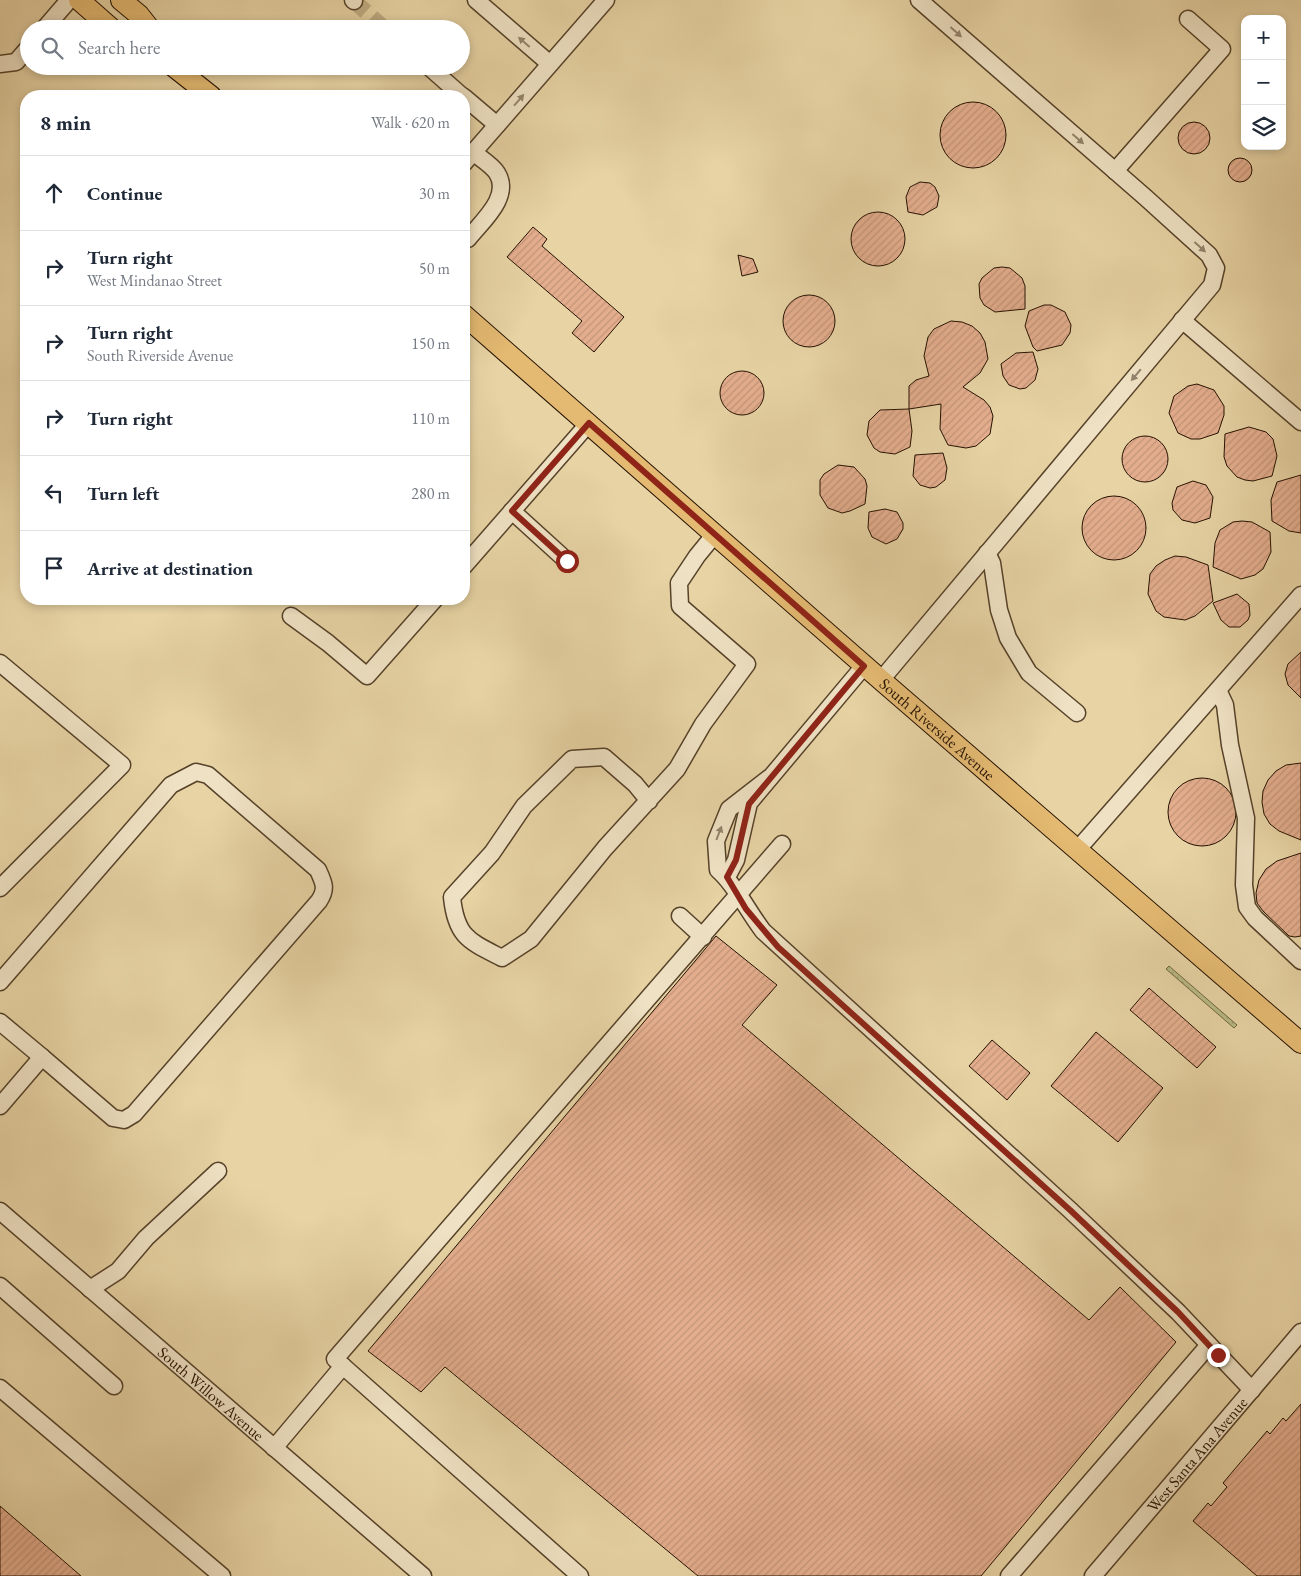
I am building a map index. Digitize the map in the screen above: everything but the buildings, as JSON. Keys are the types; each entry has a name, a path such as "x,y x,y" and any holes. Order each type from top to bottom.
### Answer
{"main road":[{"path":"79,0 102,20"},
{"path":"121,0 143,20"},
{"path":"186,75 204,90"},
{"name":"South Riverside Avenue","path":"470,319 864,666 1301,1043"}],"street":[{"path":"52,20 69,0"},
{"path":"476,0 550,64"},
{"path":"470,157 606,0"},
{"path":"881,680 1212,284 1216,268 1209,255 920,0"},
{"path":"1115,171 1222,49 1188,19"},
{"path":"0,64 16,62 20,57"},
{"path":"438,75 455,90"},
{"path":"470,103 497,125"},
{"path":"470,159 497,173 502,191 498,202 470,237"},
{"path":"1182,320 1301,422"},
{"path":"470,559 589,423"},
{"path":"512,511 567,561"},
{"path":"649,801 635,784 604,758 572,758 524,806 492,853 452,897 454,920 469,941 502,958 531,939 605,848 649,801 677,769 703,724 746,664 680,606 679,583 715,534"},
{"path":"987,553 992,563 999,610 1008,638 1029,673 1077,713"},
{"path":"1078,849 1301,595"},
{"path":"291,616 328,643 367,676 430,605"},
{"path":"0,663 122,765 0,888"},
{"path":"727,877 736,860 749,804 864,666"},
{"path":"1218,690 1225,705 1230,745 1246,818 1244,885 1247,907 1255,918 1301,961"},
{"path":"0,982 171,785 196,772 208,775 318,870 325,891 319,901 134,1114 124,1120 112,1118 0,1022"},
{"path":"769,778 729,809 716,841 718,870 727,877 763,931 778,947 1070,1210 1209,1345 1252,1390"},
{"path":"580,1576 335,1359 782,844"},
{"path":"680,916 703,937"},
{"path":"0,1106 42,1057"},
{"path":"90,1289 118,1271 146,1238 218,1171"},
{"name":"South Willow Avenue","path":"0,1212 422,1576"},
{"path":"0,1286 114,1386"},
{"name":"West Santa Ana Avenue","path":"1093,1576 1301,1332"},
{"path":"1009,1576 1209,1345"},
{"path":"274,1448 343,1366"},
{"path":"0,1388 222,1576"}],"green space":[{"path":"1169,966 1237,1025 1234,1028 1166,969"}],"tunnel":[{"path":"354,1 375,20"}],"route":[{"path":"567,561 512,511 589,423 864,666 749,804 738,844 736,860 727,877 746,909 778,947 876,1033 976,1127 1070,1210 1178,1312 1218,1355"}]}
